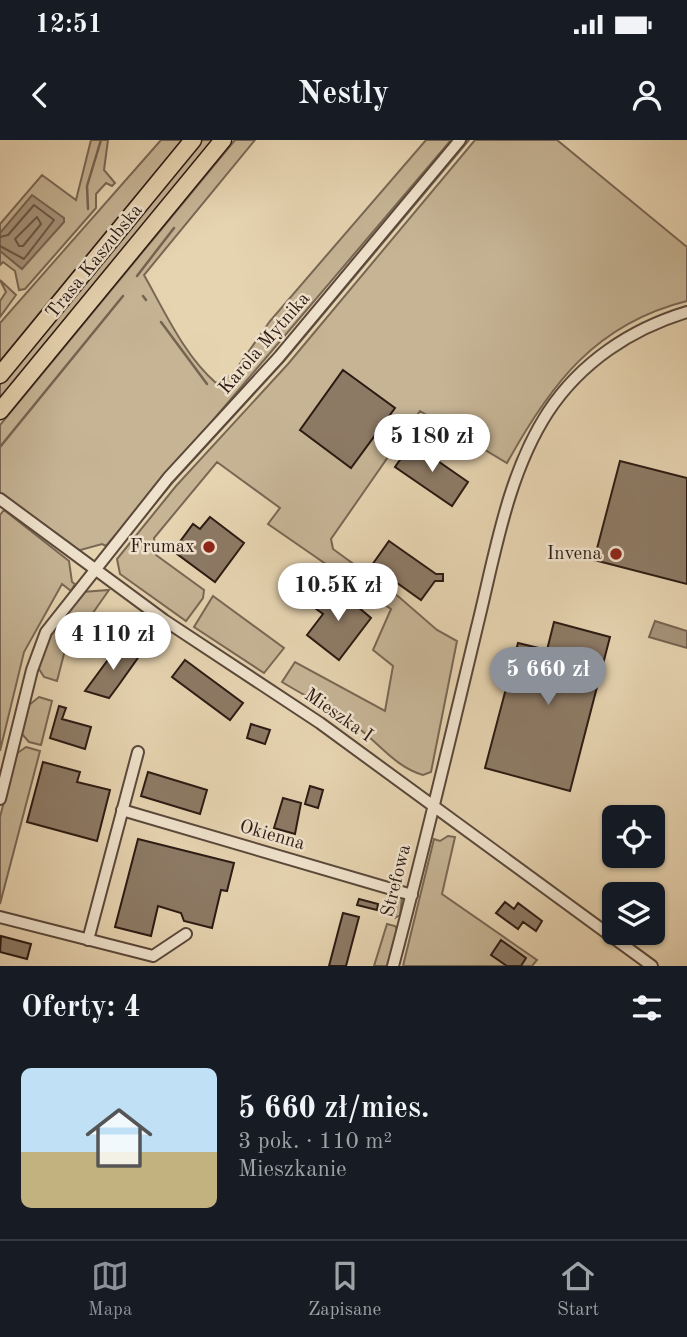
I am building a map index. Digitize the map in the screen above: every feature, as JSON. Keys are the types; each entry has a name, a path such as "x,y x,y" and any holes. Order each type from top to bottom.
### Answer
{"highway":[{"name":"Trasa Kaszubska","path":"0,374 193,140"},
{"name":"Trasa Kaszubska","path":"0,411 223,140"}],"street":[{"name":"Karola Mytnika","path":"0,799 40,645 93,568 168,478 287,347 460,140"},
{"name":"Strefowa","path":"393,966 510,500 534,436 569,385 604,352 646,328 687,312"},
{"name":"Mieszka I","path":"0,499 93,568 434,805 652,966"},
{"path":"88,940 138,752"},
{"name":"Okienna","path":"122,810 412,895"},
{"path":"0,917 153,956 186,934"}],"shaded area":[{"path":"91,140 108,140 104,170 115,183 112,186 106,183 96,194 96,208 25,289 19,290 15,271 3,262 0,265 0,224 42,175 76,200"},
{"path":"161,140 182,140 0,361 0,323"},
{"path":"199,140 217,140 0,404 0,381"},
{"path":"235,140 255,140 144,275 194,360 216,383 232,375 270,321 426,140 451,140 106,546 102,544 77,551 0,494 0,425"},
{"path":"466,140 469,140 284,361 173,482 116,551 201,447"},
{"path":"475,140 557,140 687,247 687,301 655,311 626,325 579,361 540,408 507,463 420,411 331,539 333,549 399,597 437,630 457,641 431,772 423,775 398,762 343,718 282,682 295,662 385,711 393,666 373,650 391,609 268,524 280,508 217,462 154,538 156,555 204,590 203,598 186,621 120,574 117,559 176,486 288,364"},
{"path":"0,280 16,295 0,317 0,301 6,292"},
{"path":"4,510 69,561 72,582 75,584 71,591 62,584 24,652 0,751 0,515"},
{"path":"109,590 64,654 57,681 44,677 39,669 41,658 61,619 82,592"},
{"path":"213,596 284,648 264,673 194,627"},
{"path":"39,697 52,701 41,745 29,742 22,734 29,705"},
{"path":"26,747 40,751 0,904 0,817 16,754"},
{"path":"448,836 455,837 442,894 537,960 532,966 403,966 434,839 440,841"},
{"path":"393,894 402,898 400,915 395,918 389,910"},
{"path":"387,924 395,926 398,931 388,966 374,966"}],"water":[{"path":"32,195 64,218 64,222 22,269 0,251 0,233"},
{"path":"655,621 687,631 687,648 649,637"}],"building":[{"path":"343,370 395,408 351,468 300,430"},
{"path":"412,443 468,482 452,506 395,467"},
{"path":"620,461 687,478 687,584 594,560"},
{"name":"Frumax","path":"210,517 244,543 215,582 173,551 193,524 200,529"},
{"path":"389,541 436,574 443,574 443,581 435,581 421,600 372,565"},
{"path":"332,585 371,618 339,660 307,635 323,614 315,608"},
{"path":"554,622 610,637 570,791 485,768 518,643 547,650"},
{"path":"121,642 140,655 118,686 109,698 85,691"},
{"path":"185,660 243,703 230,720 172,677"},
{"path":"59,706 66,708 62,719 91,727 85,749 50,738"},
{"path":"251,724 270,730 265,744 247,738"},
{"path":"43,762 80,772 77,782 110,790 97,841 27,822"},
{"path":"148,772 207,790 200,814 141,796"},
{"path":"310,786 323,790 318,808 305,804"},
{"path":"283,798 301,803 295,834 274,828"},
{"path":"138,839 234,863 227,891 221,890 212,928 184,921 181,913 158,906 151,936 115,927"},
{"path":"359,899 378,904 377,910 357,905"},
{"path":"505,902 514,909 518,903 542,921 536,931 523,922 518,929 496,913"},
{"path":"343,913 359,917 346,966 329,966"},
{"path":"1,936 31,944 27,959 0,952"},
{"path":"501,940 526,958 521,966 507,966 491,955"}],"waterway":[{"path":"88,209 87,186 101,140"},
{"path":"137,276 174,228"},
{"path":"0,447 123,296"},
{"path":"143,296 146,300"},
{"path":"161,322 207,384"}],"place":[{"name":"Frumax","path":"209,547"},
{"name":"Invena","path":"616,554"}]}
